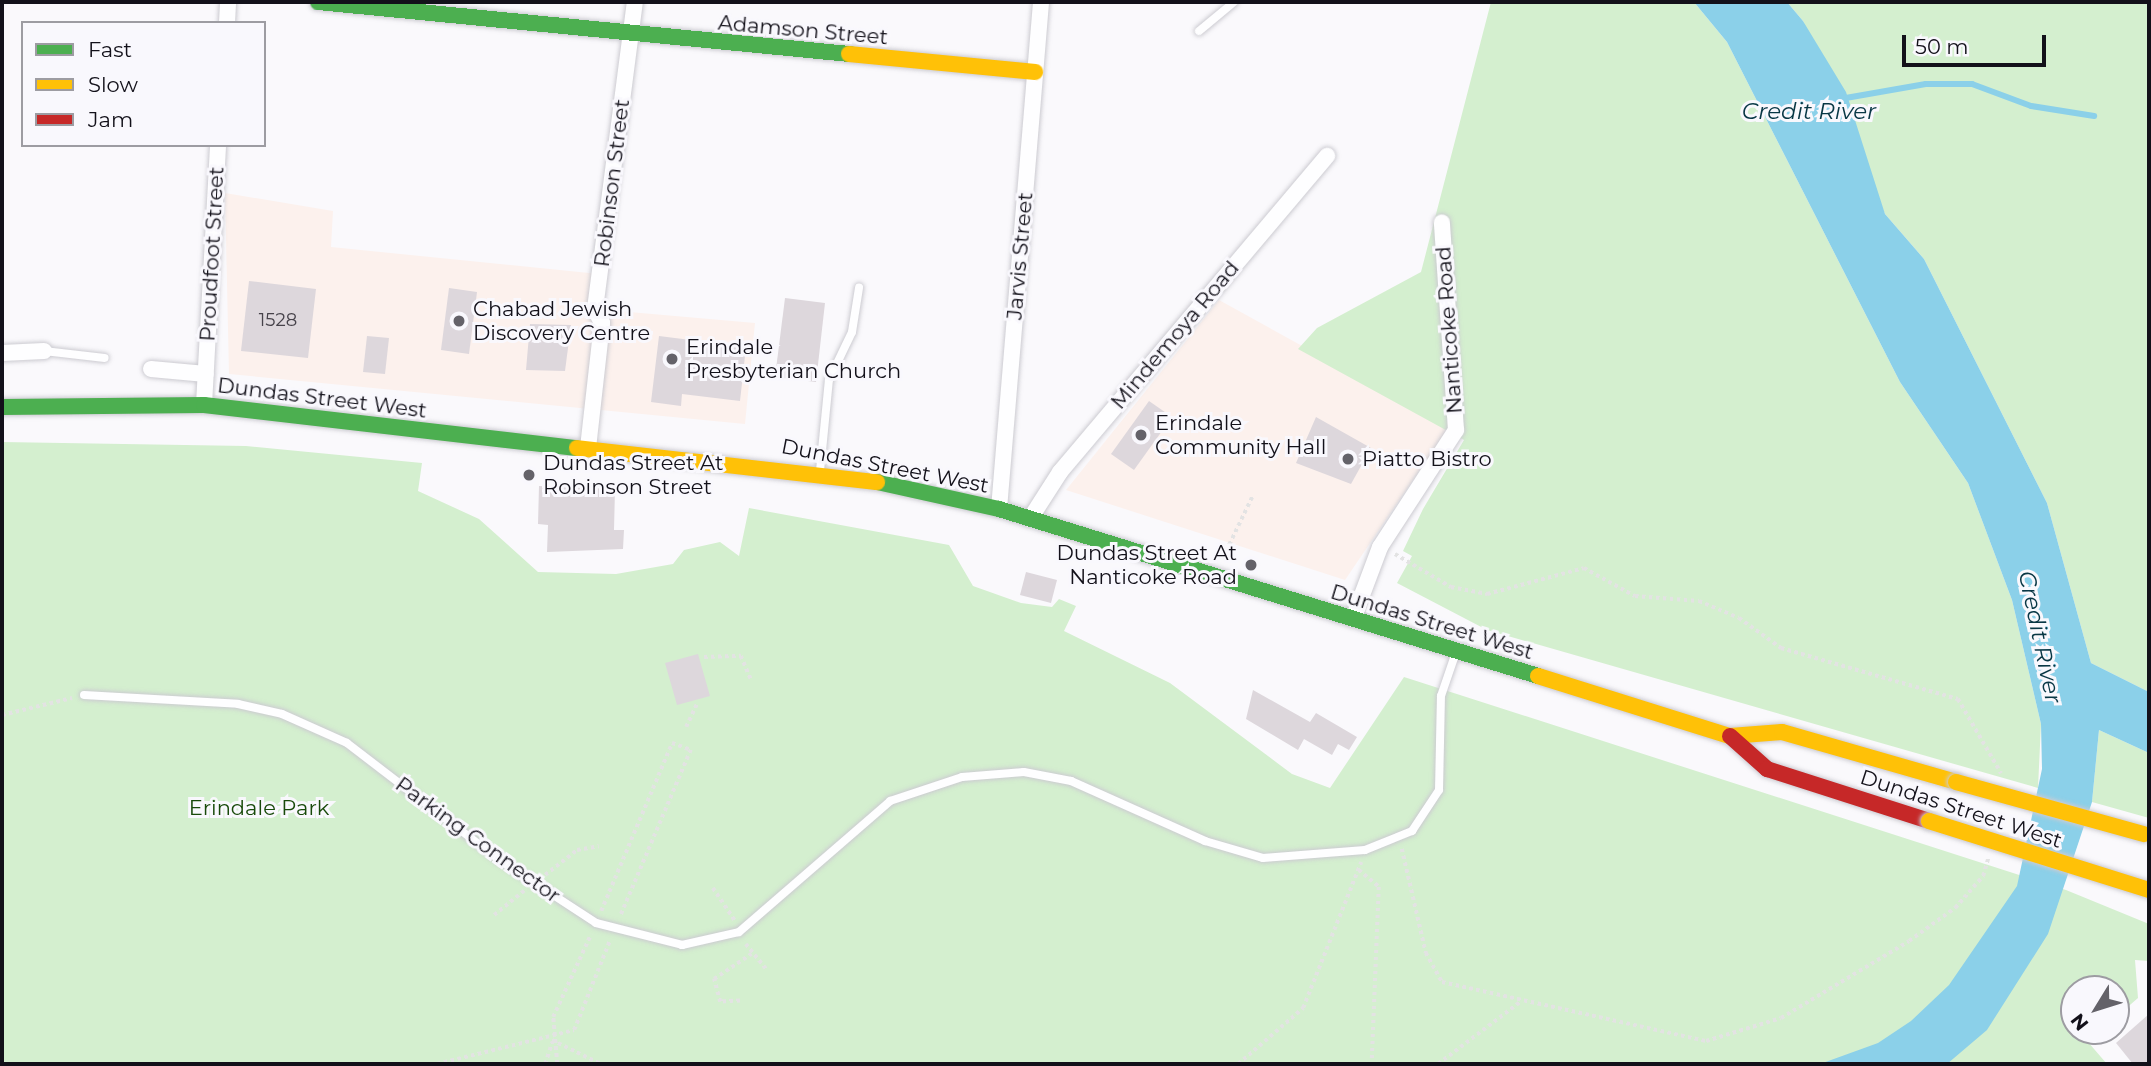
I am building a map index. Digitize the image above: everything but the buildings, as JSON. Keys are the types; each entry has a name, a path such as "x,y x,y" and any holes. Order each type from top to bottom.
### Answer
{"main road":[{"name":"Adamson Street","path":"318,2 426,8 631,36 1034,72"},
{"name":"Dundas Street West","path":"2,407 204,405 820,472 999,509 1730,736 1782,732 2146,835"},
{"name":"Dundas Street West","path":"1730,736 1767,769 2149,890"}],"street":[{"path":"227,21 228,2"},
{"name":"Robinson Street","path":"588,448 602,323 596,309 635,2"},
{"name":"Jarvis Street","path":"999,509 1041,2"},
{"name":"Proudfoot Street","path":"204,405 218,147"},
{"name":"Mindemoya Road","path":"1030,519 1060,472 1327,156"},
{"name":"Nanticoke Road","path":"1353,619 1380,547 1456,430 1442,222"},
{"path":"2,352 44,351"},
{"path":"151,369 206,374"}],"lane":[{"path":"1199,31 1234,2"},
{"path":"820,472 829,380 852,332 859,288"},
{"path":"44,351 105,358"},
{"path":"739,932 890,801 962,777 1024,772 1071,781 1205,841 1263,858 1365,850 1412,831 1439,790 1441,696 1456,652"},
{"name":"Parking Connector","path":"84,695 238,704 282,714 347,743 498,859 596,923 682,945 739,932"}],"path":[{"path":"1226,551 1252,497"},
{"path":"704,657 741,656 751,680"},
{"path":"2,715 84,695"},
{"path":"685,727 697,703"},
{"path":"437,1064 552,1040 574,1030 691,750 672,743 553,1017 552,1040 545,1064"},
{"path":"1399,836 1426,953 1442,982 1520,1002 1706,1041"},
{"path":"1238,1064 1303,1008 1365,850"},
{"path":"1359,870 1378,887 1372,1064"},
{"path":"713,888 751,954 767,970"},
{"path":"740,1001 720,1002 714,979 751,954"},
{"path":"1438,1064 1520,1002"},
{"path":"552,1040 557,1064"},
{"path":"552,1040 601,1064"},
{"path":"1080,1064 1108,1064"}],"shaded area":[{"path":"225,193 333,211 331,247 599,274 595,309 755,323 745,424 229,374"},
{"path":"1219,300 1449,427 1345,580 1066,490"}],"green space":[{"path":"1491,2 1694,2 1727,42 1900,382 1968,483 2012,600 2041,724 2038,788 1487,630 1397,583 1412,556 1403,551 1423,509 1464,440 1298,349 1317,328 1421,272"},
{"path":"1787,2 2148,2 2149,692 2091,663 2047,503 1924,259 1885,214 1803,21"},
{"name":"Erindale Park","path":"2,442 246,446 422,463 418,491 479,519 538,572 616,574 673,564 684,550 720,542 739,556 749,508 949,545 973,586 1021,603 1052,607 1059,599 1076,606 1064,631 1170,683 1292,774 1330,788 1404,677 2066,890 2149,924 2149,961 2135,960 2138,998 2130,1005 2130,975 2060,975 2060,1045 2091,1045 2107,1064 2,1064"},
{"path":"2099,730 2149,753 2149,818 2092,802"}],"water":[{"name":"Credit River","path":"1694,2 1787,2 1803,21 1846,92 1885,214 1924,259 2047,503 2091,663 2149,692 2149,753 2099,730 2092,802 2048,934 1987,1030 1947,1064 1820,1064 1878,1043 1911,1021 1949,985 2017,886 2042,769 2041,724 2012,600 1968,483 1900,382 1727,42"}],"waterway":[{"path":"1840,99 1926,84 1972,84 2031,106 2094,116"}],"traffic: fast":[{"path":"318,2 849,54"},
{"path":"2,407 204,405 577,448"},
{"path":"877,482 999,509 1538,676"}],"traffic: slow":[{"path":"849,54 1035,72"},
{"path":"577,448 877,482"},
{"path":"1538,676 1730,736 1782,732 1956,782"},
{"path":"1956,782 2144,834"},
{"path":"1929,821 2149,890"}],"traffic: jam":[{"path":"1730,736 1767,769 1929,821"}],"place":[{"name":"Chabad Jewish Discovery Centre","path":"459,321"},
{"name":"Erindale Presbyterian Church","path":"672,359"},
{"name":"Erindale Community Hall","path":"1141,435"},
{"name":"Piatto Bistro","path":"1348,459"},
{"name":"Dundas Street At Robinson Street","path":"529,475"},
{"name":"Dundas Street At Nanticoke Road","path":"1251,565"}]}
